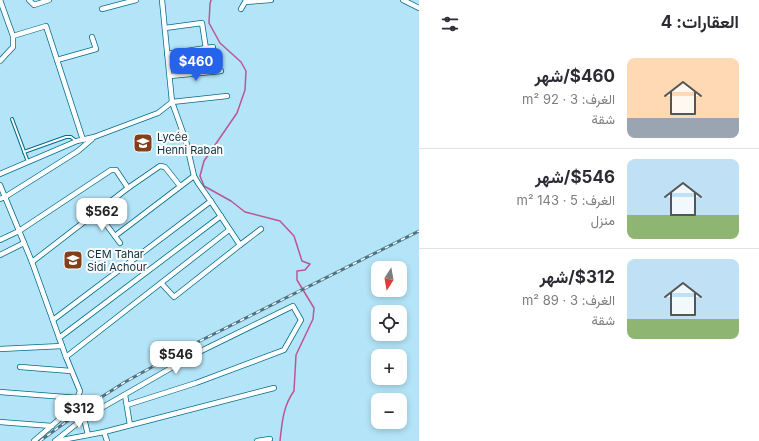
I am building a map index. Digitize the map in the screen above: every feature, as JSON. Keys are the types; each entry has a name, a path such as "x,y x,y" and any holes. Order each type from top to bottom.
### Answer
{"street":[{"path":"0,0 13,36 13,47 0,61"},
{"path":"29,0 34,5 49,0"},
{"path":"102,8 136,0"},
{"path":"162,0 172,102 186,141 194,176 240,245"},
{"path":"241,9 245,2 271,0"},
{"path":"403,0 419,8"},
{"path":"165,28 202,23 206,49"},
{"path":"13,36 46,26 83,140"},
{"path":"57,60 96,49 92,37"},
{"path":"167,54 213,48"},
{"path":"170,76 221,71"},
{"path":"0,174 77,141 94,137 158,113 172,102 227,96"},
{"path":"2,198 78,151 94,137"},
{"path":"32,262 128,188 160,166 165,167 180,186"},
{"path":"0,240 19,231 111,170 116,170 128,188"},
{"path":"115,236 194,176"},
{"path":"0,185 2,198 19,231 32,262 80,392 70,410 34,441"},
{"path":"53,320 211,200"},
{"path":"97,212 120,243"},
{"path":"59,338 220,216"},
{"path":"162,284 174,297 261,229"},
{"path":"66,357 162,284 229,230"},
{"path":"0,255 24,243"},
{"path":"56,441 84,418 199,352 293,306 301,320 284,350 127,405"},
{"path":"0,349 62,346"},
{"path":"20,367 71,371"},
{"path":"56,441 104,432 274,388"},
{"path":"0,392 78,398"},
{"path":"125,395 130,425"},
{"path":"84,418 88,435"},
{"path":"0,422 52,426"},
{"path":"104,432 106,441"},
{"path":"257,441 270,439"}],"lane":[{"path":"12,119 28,163"},
{"path":"24,152 69,136 77,141"}],"waterway":[{"path":"211,0 209,23 220,43 241,62 246,71 245,90 237,113 204,161 200,176 204,186 231,201 245,212 280,221 294,236 302,261 310,264 305,270 297,271 297,280 314,308 313,319 296,355 294,391 285,409 280,441"}],"railway":[{"path":"40,441 89,405 125,382 190,346 419,231"}],"place":[{"name":"Lycée Henni Rabah","path":"143,143"},
{"name":"CEM Tahar Sidi Achour","path":"73,260"}]}
